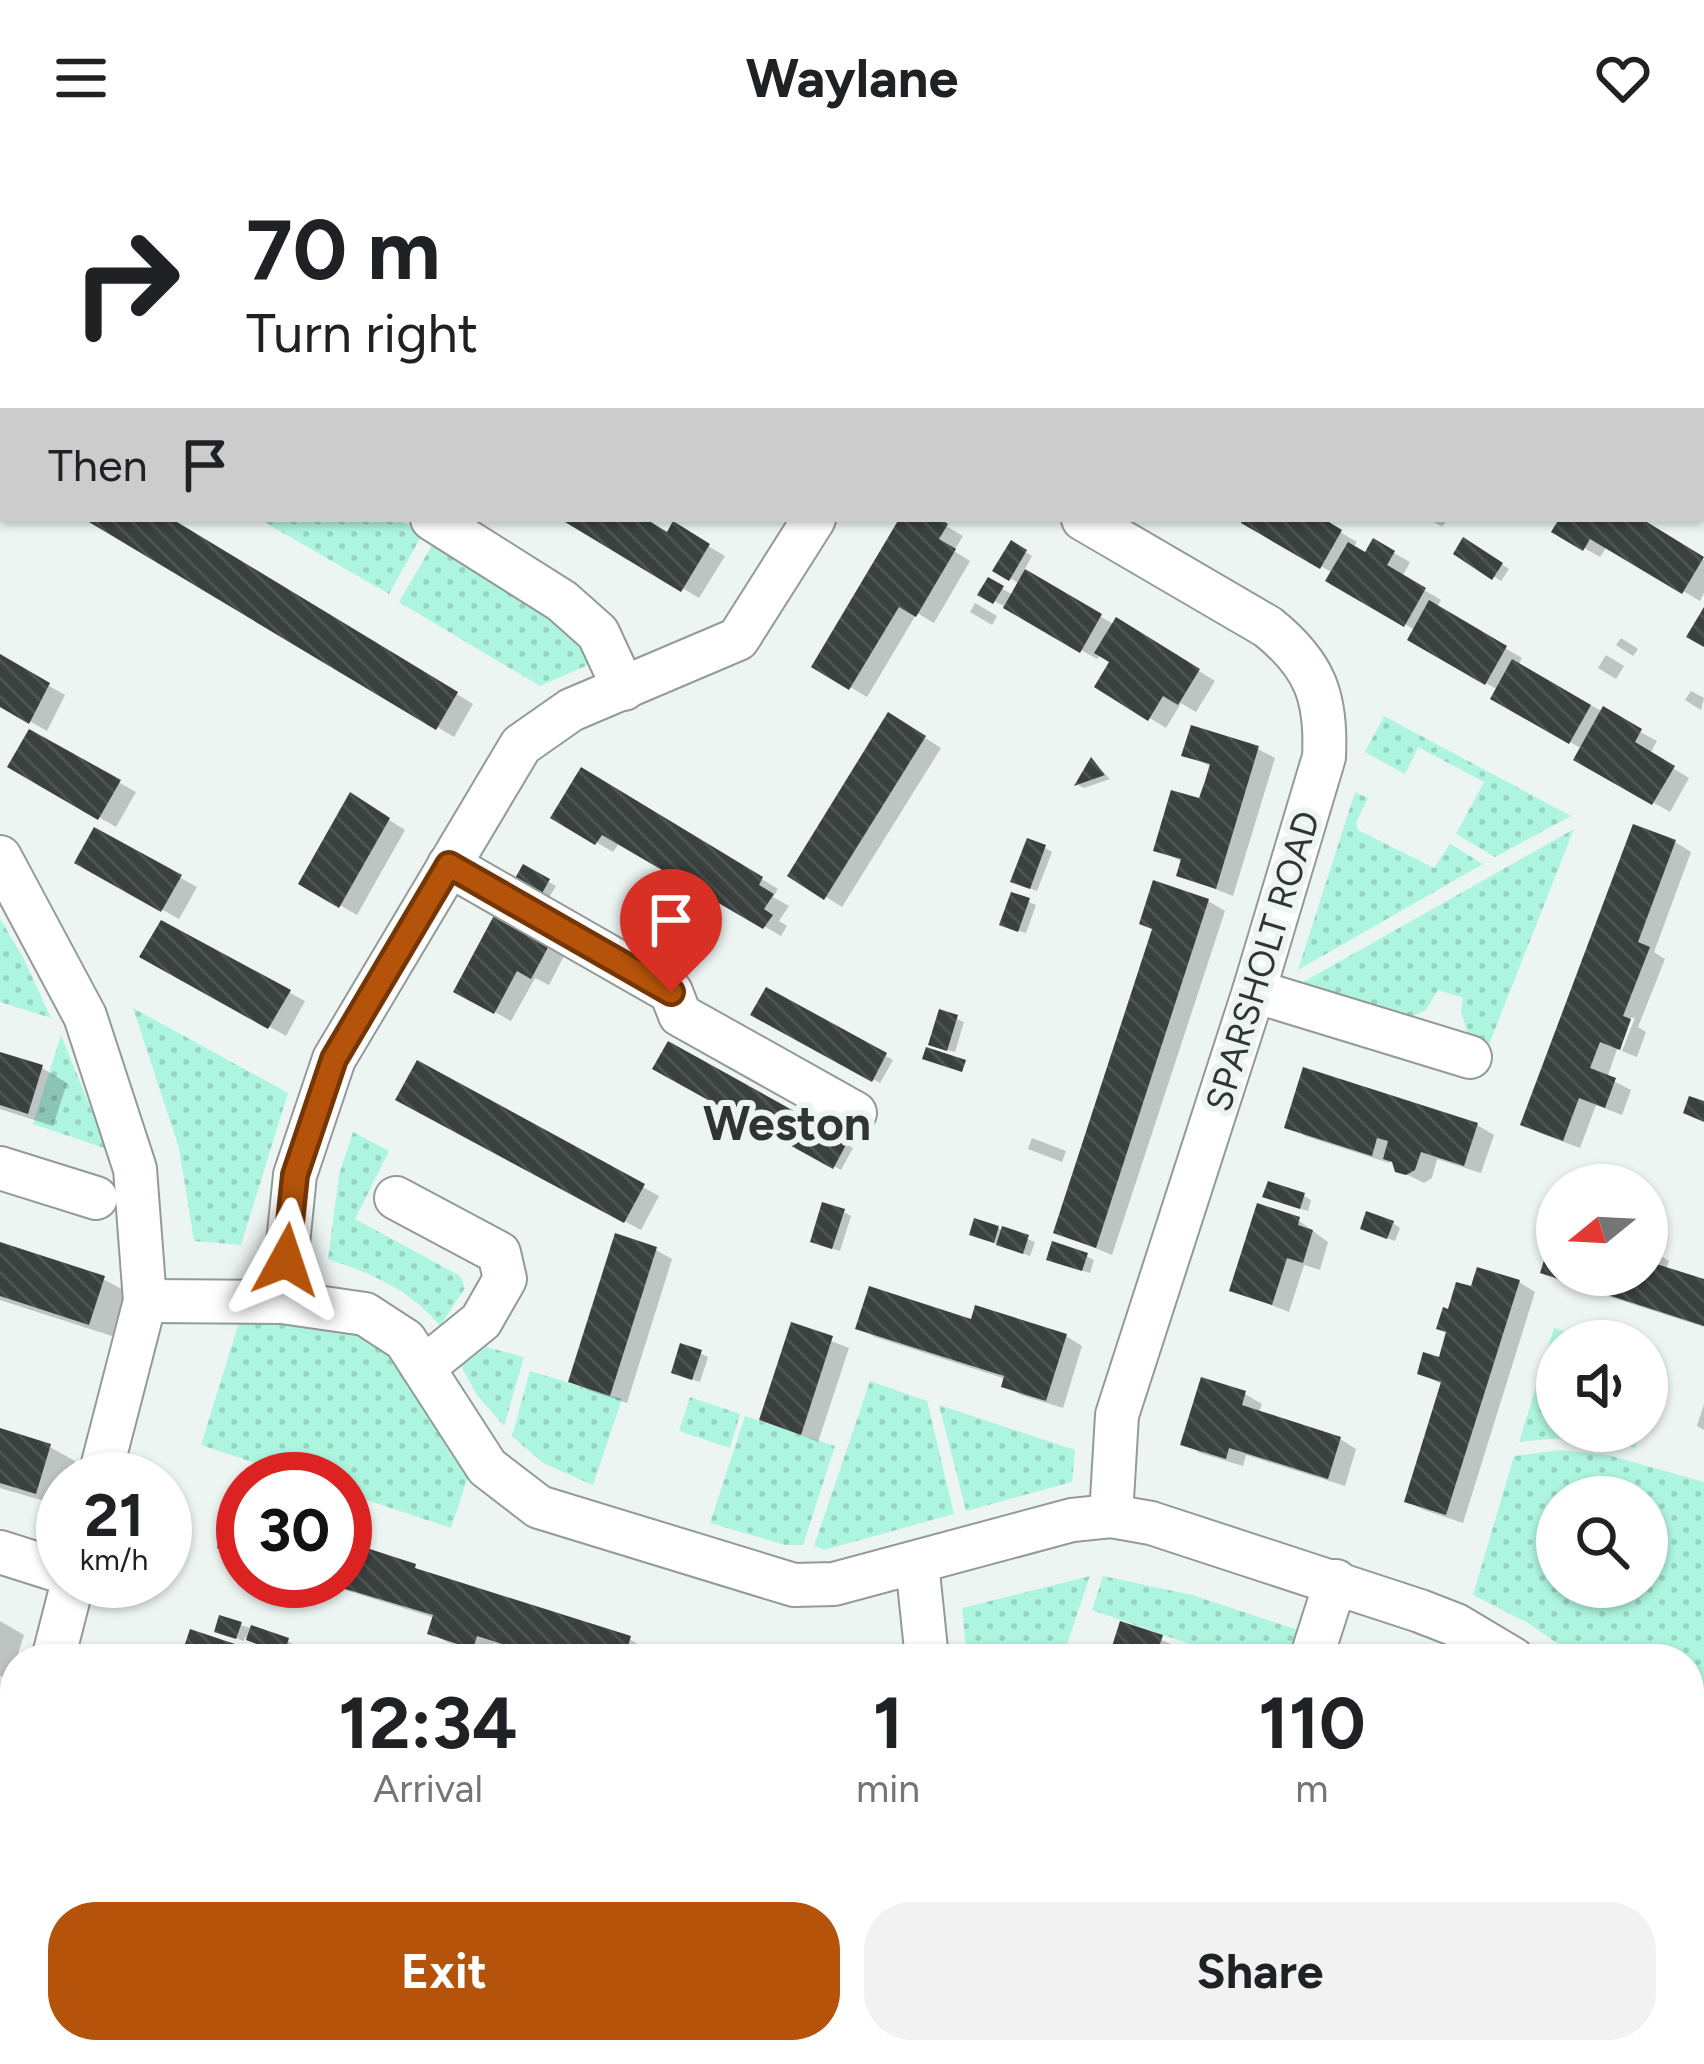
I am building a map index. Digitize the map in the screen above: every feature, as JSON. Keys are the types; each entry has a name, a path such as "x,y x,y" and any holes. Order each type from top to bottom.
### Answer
{"street":[{"path":"437,522 562,601 598,634 624,688"},
{"path":"282,1302 295,1175 334,1059 520,745 571,710 738,639 812,522"},
{"name":"SPARSHOLT ROAD","path":"1088,522 1268,627 1294,648 1316,682 1326,719 1324,757 1254,991 1117,1415 1111,1516"},
{"path":"0,857 85,1016 135,1169 145,1301 106,1452"},
{"path":"449,865 671,992 680,1016 855,1113"},
{"path":"1254,991 1470,1057"},
{"path":"0,1168 96,1198"},
{"path":"396,1198 499,1252 505,1279 481,1321 423,1368"},
{"path":"145,1301 282,1302 365,1314 405,1340 487,1467 539,1507 794,1585 834,1584 1072,1520 1111,1516 1151,1523 1336,1582 1456,1625 1488,1644"},
{"path":"0,1552 36,1563"},
{"path":"917,1563 929,1644"},
{"path":"1316,1644 1336,1582"},
{"path":"57,1644 66,1608"}],"green space":[{"path":"264,522 403,522 423,533 389,594"},
{"path":"435,540 543,608 586,648 588,665 540,686 399,602"},
{"path":"1384,716 1571,816 1495,857 1456,834 1484,782 1418,747 1405,774 1365,752"},
{"path":"1355,792 1368,798 1356,823 1358,830 1434,868 1450,844 1483,864 1298,970"},
{"path":"1574,829 1488,1047 1468,1035 1461,1011 1463,998 1438,990 1426,1010 1405,1020 1298,985"},
{"path":"0,919 23,957 51,1018 0,1002"},
{"path":"133,1008 288,1093 241,1245 194,1241 179,1148"},
{"path":"61,1035 107,1149 33,1124"},
{"path":"353,1132 389,1151 355,1219 460,1276 465,1288 440,1326 389,1284 328,1259 339,1175"},
{"path":"240,1319 332,1324 382,1339 470,1471 451,1528 372,1502 372,1452 222,1452 201,1445"},
{"path":"486,1347 524,1357 504,1426 477,1395 461,1366"},
{"path":"530,1371 622,1399 593,1485 543,1463 512,1436"},
{"path":"870,1381 927,1401 954,1514 824,1550 814,1546"},
{"path":"1536,1387 1536,1440 1519,1442"},
{"path":"690,1397 740,1414 730,1448 679,1431"},
{"path":"939,1405 1075,1450 1072,1482 966,1511"},
{"path":"745,1416 835,1446 803,1545 785,1545 710,1523"},
{"path":"1545,1452 1608,1455 1704,1482 1704,1644 1558,1644 1473,1595 1514,1456"},
{"path":"1090,1576 1067,1644 966,1644 962,1608"},
{"path":"1103,1576 1192,1595 1310,1634 1307,1644 1190,1644 1092,1610"}],"building":[{"path":"89,522 177,522 458,692 436,730"},
{"path":"565,522 651,522 667,532 675,522 710,544 681,592"},
{"path":"897,522 948,524 939,539 956,549 916,617 899,607 849,690 811,667"},
{"path":"1329,522 1342,530 1320,569 1241,523"},
{"path":"1557,522 1647,522 1704,557 1682,594 1590,539 1583,551 1551,532"},
{"path":"1463,537 1503,563 1492,580 1453,554"},
{"path":"1373,538 1395,551 1387,565 1426,588 1404,627 1325,581 1348,542 1365,552"},
{"path":"1011,540 1027,550 1009,581 992,571"},
{"path":"1025,569 1102,614 1080,653 1003,608"},
{"path":"988,577 1004,586 993,604 977,595"},
{"path":"1429,600 1507,646 1485,685 1407,640"},
{"path":"1704,607 1704,647 1686,637"},
{"path":"1116,617 1200,669 1178,705 1163,696 1148,721 1094,687 1109,662 1094,653"},
{"path":"0,654 50,683 29,724 0,707"},
{"path":"1512,659 1591,705 1569,744 1490,699"},
{"path":"1603,706 1642,729 1635,742 1675,766 1652,805 1573,760"},
{"path":"888,712 926,736 824,900 787,876"},
{"path":"1191,725 1259,746 1216,889 1176,876 1181,859 1153,851 1171,790 1199,798 1205,781 1210,764 1181,756"},
{"path":"29,729 121,780 98,820 7,767"},
{"path":"1091,757 1105,775 1074,786"},
{"path":"581,767 763,877 759,885 774,894 764,909 773,915 763,929 602,835 595,845 550,818"},
{"path":"350,792 390,818 339,908 298,884"},
{"path":"1633,824 1676,840 1638,942 1650,947 1623,1016 1631,1019 1620,1050 1600,1042 1590,1068 1616,1078 1605,1108 1579,1098 1563,1141 1520,1125"},
{"path":"94,827 182,875 161,912 74,863"},
{"path":"1027,838 1046,845 1030,889 1010,882"},
{"path":"523,864 550,879 540,897 513,882"},
{"path":"1153,880 1209,899 1096,1248 1053,1233 1152,929 1139,924"},
{"path":"1011,892 1030,898 1018,932 999,925"},
{"path":"499,906 552,940 531,979 517,971 494,1014 453,992"},
{"path":"161,920 291,990 268,1029 139,957"},
{"path":"766,987 887,1053 872,1082 750,1015"},
{"path":"939,1009 958,1015 947,1051 928,1045"},
{"path":"668,1041 848,1141 833,1169 652,1069"},
{"path":"926,1047 966,1060 962,1072 922,1059"},
{"path":"0,1052 43,1065 28,1114 0,1105"},
{"path":"417,1060 645,1184 624,1223 395,1100"},
{"path":"1303,1067 1478,1123 1464,1166 1421,1152 1415,1170 1406,1175 1395,1172 1392,1162 1383,1159 1388,1141 1377,1138 1372,1156 1284,1128"},
{"path":"1689,1096 1704,1101 1704,1122 1683,1113"},
{"path":"1268,1181 1305,1193 1300,1209 1262,1197"},
{"path":"822,1202 845,1209 832,1249 810,1242"},
{"path":"1257,1203 1300,1217 1298,1225 1313,1230 1303,1263 1287,1258 1272,1305 1229,1291"},
{"path":"1366,1211 1394,1221 1387,1239 1360,1229"},
{"path":"974,1218 999,1226 994,1243 969,1235"},
{"path":"1002,1226 1029,1235 1023,1254 996,1245"},
{"path":"615,1233 657,1247 610,1396 568,1382"},
{"path":"1052,1241 1088,1253 1082,1271 1046,1260"},
{"path":"0,1242 105,1276 89,1325 0,1296"},
{"path":"1477,1267 1520,1280 1446,1515 1404,1502 1441,1382 1417,1374 1423,1352 1439,1357 1446,1332 1436,1329 1456,1282 1471,1286"},
{"path":"1668,1268 1704,1279 1704,1326 1611,1296 1668,1296"},
{"path":"869,1286 971,1319 975,1305 1067,1334 1046,1401 1001,1387 1004,1376 855,1329"},
{"path":"791,1322 833,1336 801,1435 759,1420"},
{"path":"680,1343 702,1350 692,1380 671,1373"},
{"path":"1201,1377 1246,1391 1242,1405 1341,1437 1328,1479 1229,1448 1226,1459 1180,1445"},
{"path":"0,1428 51,1444 49,1452 36,1452 36,1494 0,1483"},
{"path":"372,1550 416,1564 415,1568 631,1636 629,1644 502,1644 477,1636 475,1644 458,1644 427,1634 433,1615 372,1597"},
{"path":"219,1615 242,1622 236,1639 214,1632"},
{"path":"1120,1621 1163,1635 1160,1644 1113,1644"},
{"path":"251,1625 289,1638 287,1644 246,1640"},
{"path":"190,1629 235,1644 185,1644"}],"district":[{"name":"Weston","path":"787,1123"}],"route":[{"path":"286,1260 295,1175 334,1059 449,865 671,992"}]}
